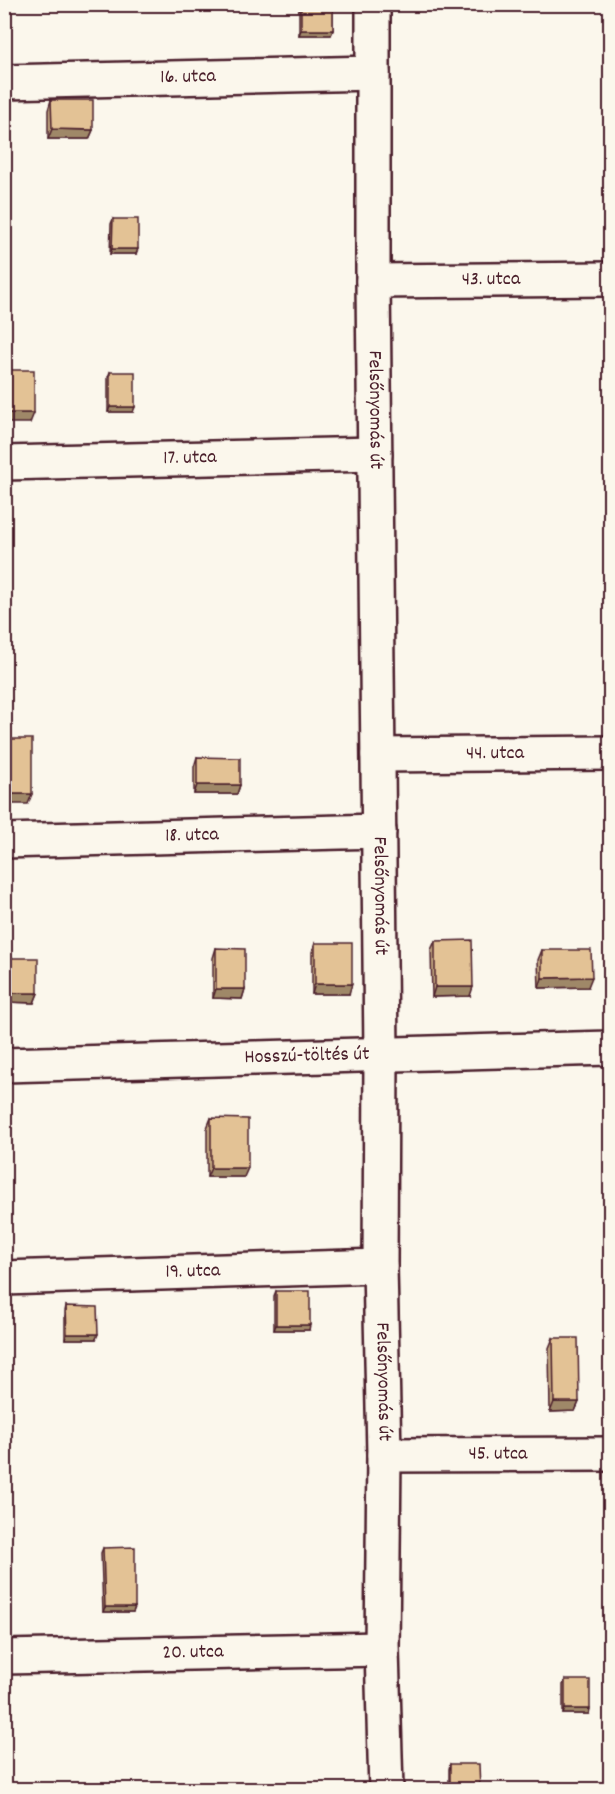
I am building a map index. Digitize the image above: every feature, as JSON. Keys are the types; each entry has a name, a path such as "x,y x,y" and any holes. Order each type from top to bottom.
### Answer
{"street":[{"name":"Felsőnyomás út","path":"373,4 373,281 381,1055 380,1266 384,1455 382,1649 386,1790"},
{"name":"16. utca","path":"4,82 372,73"},
{"name":"43. utca","path":"373,281 610,279"},
{"name":"17. utca","path":"4,463 375,454"},
{"name":"44. utca","path":"378,755 610,753"},
{"name":"18. utca","path":"4,841 379,831"},
{"name":"Hosszú-töltés út","path":"4,1065 610,1048"},
{"name":"19. utca","path":"4,1278 380,1266"},
{"name":"45. utca","path":"384,1455 610,1454"},
{"name":"20. utca","path":"4,1657 382,1649"}],"building":[{"path":"301,4 333,4 333,30 301,30"},
{"path":"51,100 93,100 93,130 52,129"},
{"path":"113,219 138,219 138,249 112,249"},
{"path":"4,370 34,370 34,413 4,413"},
{"path":"110,372 135,372 135,407 110,407"},
{"path":"4,739 32,739 32,794 4,794"},
{"path":"197,757 240,758 240,785 197,785"},
{"path":"472,940 473,987 435,987 435,941"},
{"path":"315,943 352,943 352,984 315,984"},
{"path":"216,948 245,949 245,989 216,989"},
{"path":"542,950 591,950 592,977 542,978"},
{"path":"11,958 38,958 38,993 11,993"},
{"path":"211,1118 248,1119 248,1168 211,1168"},
{"path":"276,1291 310,1291 310,1325 276,1325"},
{"path":"66,1306 97,1307 98,1334 67,1334"},
{"path":"553,1338 578,1338 579,1402 554,1402"},
{"path":"135,1547 135,1607 105,1607 103,1548"},
{"path":"565,1680 590,1680 590,1709 565,1709"},
{"path":"450,1764 479,1764 480,1790 450,1790"}]}
